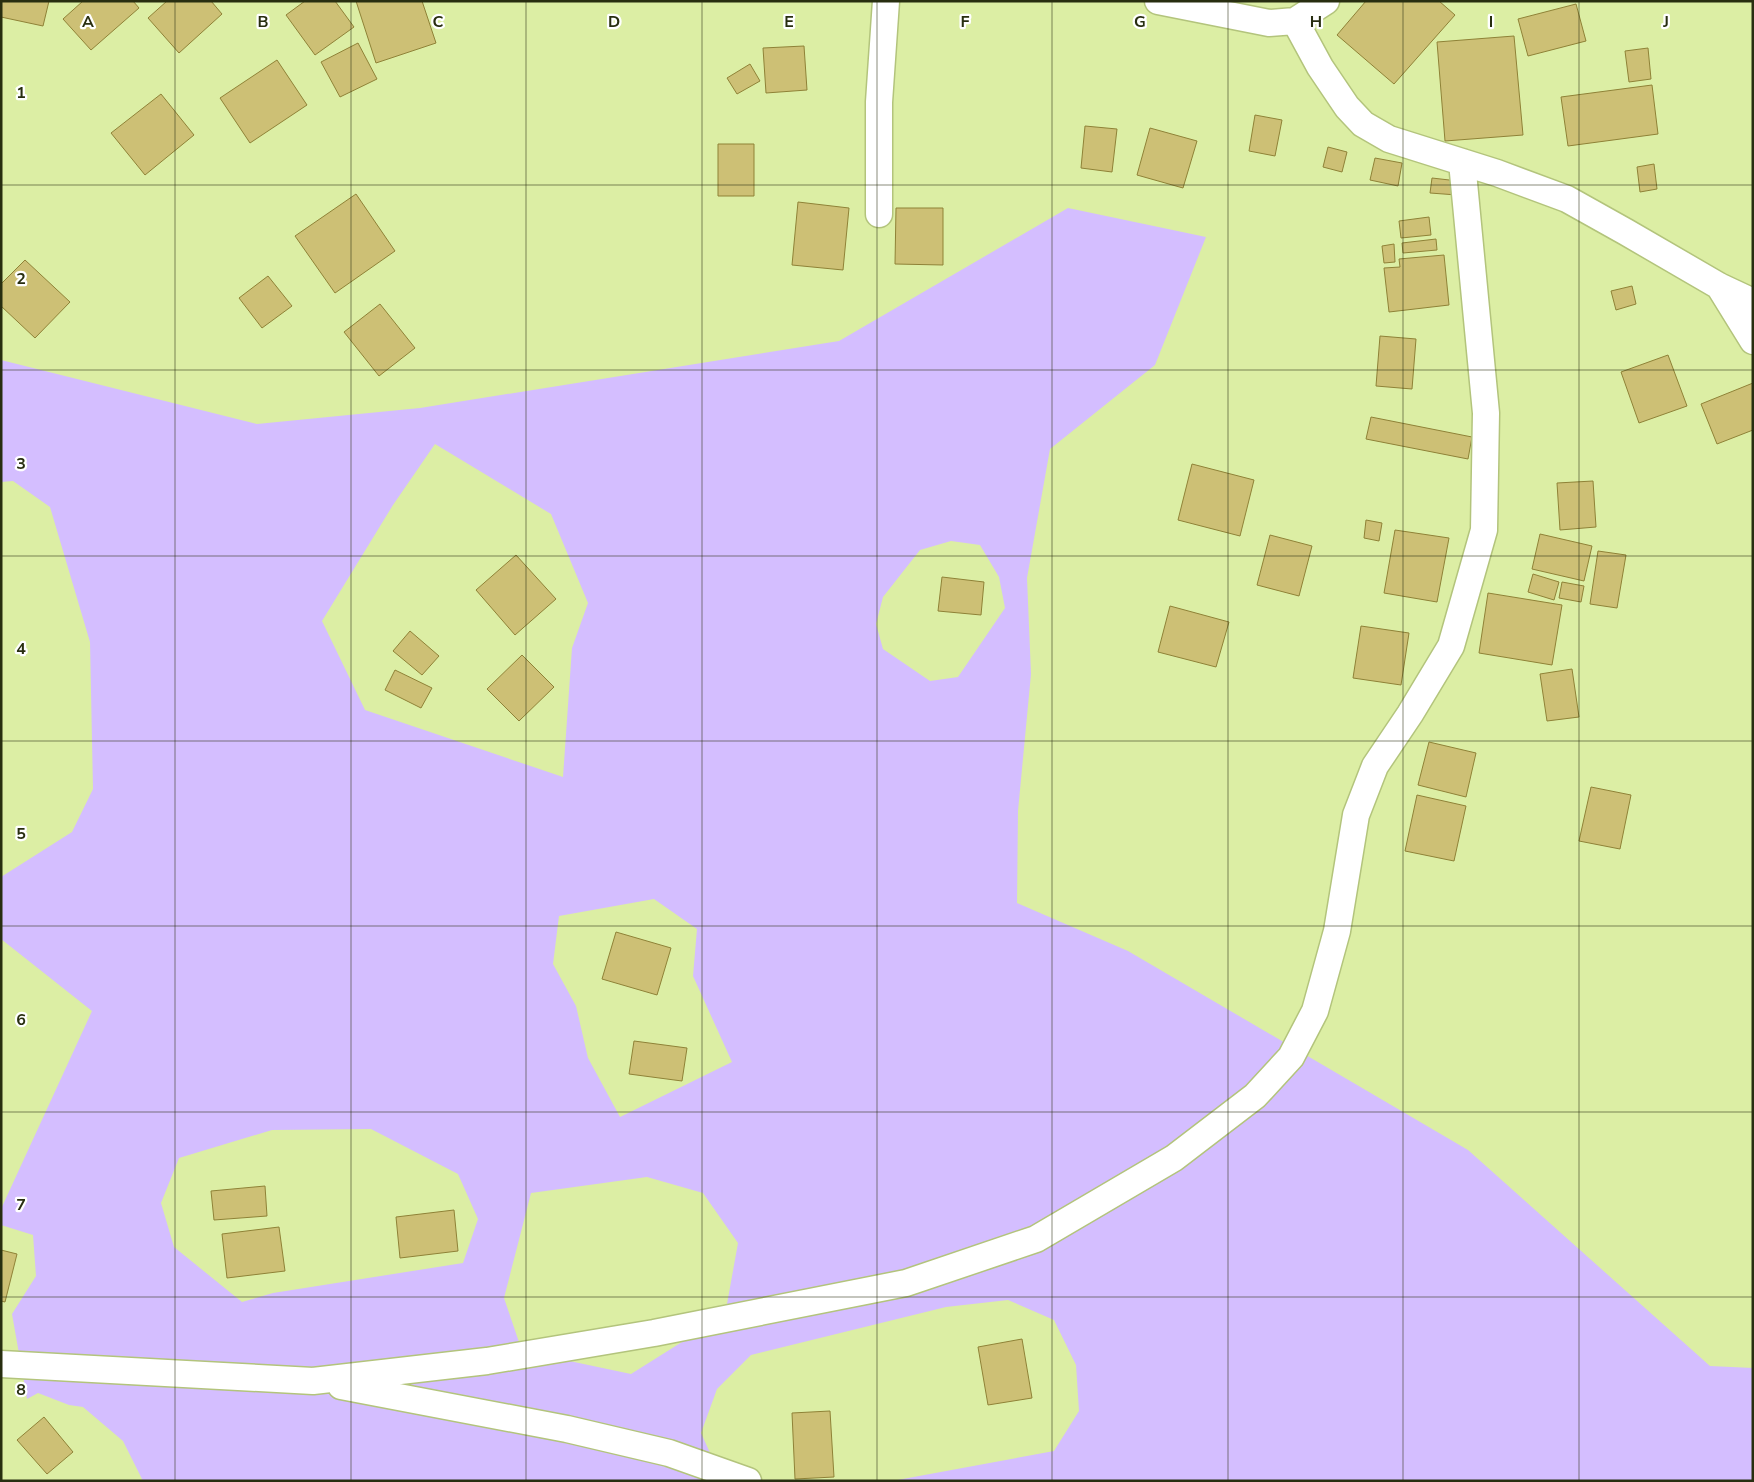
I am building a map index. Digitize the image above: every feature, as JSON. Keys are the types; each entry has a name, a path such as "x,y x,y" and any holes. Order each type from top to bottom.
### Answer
{"street":[{"path":"879,214 879,102 886,1"},
{"path":"1158,1 1269,23 1295,21 1326,1"},
{"path":"1295,21 1320,67 1347,107 1363,124 1389,139 1462,162 1567,200 1719,286 1753,302"},
{"path":"314,1381 487,1361 586,1345 906,1283 1036,1239 1174,1158 1255,1096 1291,1057 1315,1011 1336,932 1356,816 1376,766 1451,646 1484,530 1486,413 1462,162"},
{"path":"1719,286 1753,341"},
{"path":"1,1364 314,1381 567,1429 669,1453 748,1481"}],"shaded area":[{"path":"1068,208 1206,237 1155,365 1050,449 1027,578 1031,674 1018,811 1017,903 1128,951 1468,1150 1710,1366 1753,1368 1753,1481 892,1481 1054,1451 1079,1411 1076,1365 1054,1320 1008,1300 946,1307 751,1355 717,1389 701,1433 721,1477 725,1481 143,1481 123,1441 83,1407 69,1405 38,1393 27,1399 12,1314 36,1276 33,1235 1,1225 1,1209 92,1011 1,939 1,877 72,832 93,789 90,642 50,507 13,481 1,482 1,360 257,424 420,408 839,341","holes":["435,444 551,514 588,603 572,648 563,777 365,710 322,621 393,505","951,541 980,545 999,577 1005,608 958,677 930,681 883,649 876,624 883,597 920,550","654,899 697,929 693,976 732,1062 620,1117 588,1058 576,1006 553,964 559,916","371,1129 458,1174 478,1219 463,1263 273,1293 242,1302 174,1247 161,1203 179,1158 272,1130","647,1177 703,1193 738,1243 725,1315 631,1374 522,1351 504,1298 531,1193"]}],"building":[{"path":"1,1 49,1 43,26 1,17"},
{"path":"83,1 133,1 139,8 91,50 63,19"},
{"path":"167,1 211,1 222,14 179,53 148,18"},
{"path":"305,1 335,1 354,27 315,55 286,15"},
{"path":"356,1 422,1 436,43 376,63"},
{"path":"1366,1 1439,1 1455,15 1394,84 1337,35"},
{"path":"1576,4 1586,41 1528,56 1518,19"},
{"path":"1514,36 1523,135 1445,141 1437,42"},
{"path":"358,43 377,79 340,97 321,62"},
{"path":"804,46 807,90 766,93 763,48"},
{"path":"1648,48 1651,79 1629,82 1625,51"},
{"path":"277,60 307,105 250,143 220,98"},
{"path":"750,64 760,81 737,94 727,78"},
{"path":"1652,85 1658,134 1568,146 1561,97"},
{"path":"161,94 194,135 145,175 111,133"},
{"path":"1255,115 1282,120 1275,156 1249,151"},
{"path":"1085,126 1117,129 1112,172 1081,168"},
{"path":"1150,128 1197,141 1183,188 1137,175"},
{"path":"718,144 754,144 754,196 718,196"},
{"path":"1328,147 1347,152 1342,172 1323,167"},
{"path":"1375,158 1402,163 1398,186 1370,180"},
{"path":"1654,164 1657,189 1640,192 1637,167"},
{"path":"1432,178 1458,181 1457,195 1430,193"},
{"path":"356,194 395,251 335,293 295,236"},
{"path":"798,202 849,208 843,270 792,265"},
{"path":"896,208 943,208 943,265 895,264"},
{"path":"1429,217 1431,235 1401,238 1399,221"},
{"path":"1436,239 1437,250 1403,253 1402,243"},
{"path":"1394,244 1395,262 1384,263 1382,246"},
{"path":"1444,255 1449,305 1389,312 1384,268 1400,267 1399,259"},
{"path":"25,260 70,302 35,338 1,306 1,284"},
{"path":"268,276 292,306 262,328 239,298"},
{"path":"1632,286 1636,304 1616,310 1611,291"},
{"path":"380,304 415,348 379,376 344,332"},
{"path":"1380,336 1416,339 1412,389 1376,386"},
{"path":"1668,355 1687,406 1639,423 1621,372"},
{"path":"1753,383 1753,430 1717,444 1701,404"},
{"path":"1371,417 1472,437 1468,459 1366,439"},
{"path":"1192,464 1254,480 1240,536 1178,520"},
{"path":"1593,481 1596,527 1560,530 1557,483"},
{"path":"1366,520 1382,523 1379,541 1364,538"},
{"path":"1395,530 1449,538 1437,602 1384,593"},
{"path":"1540,534 1592,546 1584,581 1532,569"},
{"path":"1270,535 1312,546 1299,596 1257,585"},
{"path":"1598,551 1626,555 1617,608 1590,604"},
{"path":"516,555 556,599 515,635 476,590"},
{"path":"1533,574 1559,582 1554,600 1528,592"},
{"path":"942,577 984,582 981,615 938,611"},
{"path":"1562,582 1584,586 1581,602 1559,598"},
{"path":"1488,593 1562,605 1552,665 1479,653"},
{"path":"1170,606 1229,622 1216,667 1158,652"},
{"path":"1361,626 1409,633 1401,685 1353,678"},
{"path":"410,631 439,656 422,675 393,651"},
{"path":"522,655 554,687 519,721 487,689"},
{"path":"1572,669 1579,717 1547,721 1540,674"},
{"path":"395,670 432,688 421,708 385,690"},
{"path":"1429,742 1476,753 1466,797 1418,785"},
{"path":"1591,787 1631,795 1620,849 1579,841"},
{"path":"1417,795 1466,806 1454,861 1405,851"},
{"path":"616,932 671,948 657,995 602,979"},
{"path":"634,1041 687,1048 682,1081 629,1074"},
{"path":"265,1186 267,1216 214,1220 211,1191"},
{"path":"454,1210 458,1251 400,1258 396,1217"},
{"path":"279,1227 285,1271 227,1278 222,1234"},
{"path":"1,1250 17,1254 5,1302 1,1301"},
{"path":"1022,1339 1032,1398 988,1405 978,1347"},
{"path":"830,1411 834,1477 795,1479 792,1413"},
{"path":"44,1417 73,1452 47,1474 17,1440"}]}
